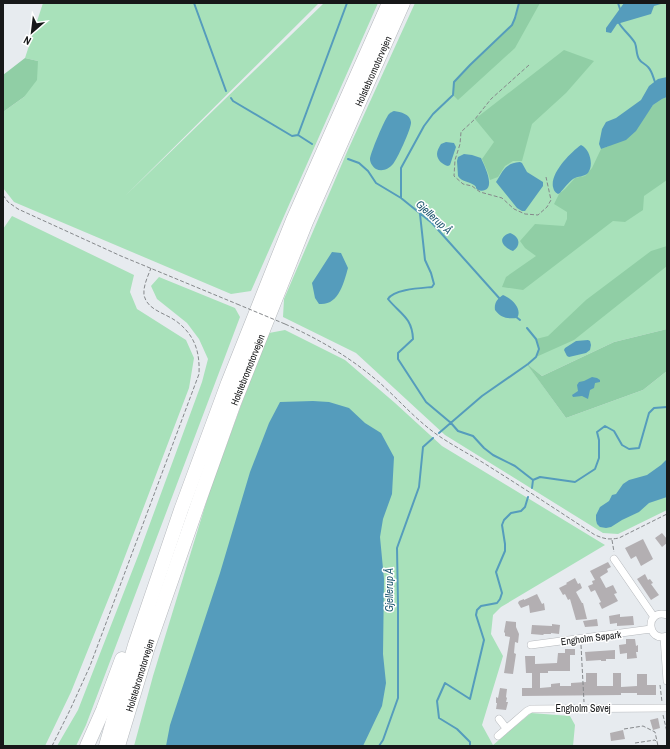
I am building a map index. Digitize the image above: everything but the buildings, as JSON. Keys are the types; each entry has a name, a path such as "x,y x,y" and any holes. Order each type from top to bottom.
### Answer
{"highway":[{"name":"Holstebromotorvejen","path":"106,746 135,645 181,510 228,383 293,220 389,3"},
{"name":"Holstebromotorvejen","path":"118,746 147,650 234,403 306,222 403,3"},
{"path":"128,746 176,580 192,531 200,498"},
{"path":"87,746 103,710 141,608 181,510"}],"street":[{"path":"614,559 654,617"},
{"path":"664,682 665,636 660,637 653,633 651,623 654,617 661,614 667,615"},
{"name":"Engholm Søpark","path":"530,645 651,629"},
{"name":"Engholm Søvej","path":"498,736 531,709 665,708"},
{"path":"499,719 506,728"}],"path":[{"path":"530,65 492,99 475,119 461,132 460,144 455,160 454,176 463,184 472,186 480,192 502,198 514,209 525,214 538,215 551,200 546,177"},
{"path":"3,195 8,202 18,209 121,256 286,324 317,339 351,360 380,383 438,436 490,467 595,535 604,539 619,538 667,514"},
{"path":"52,746 90,666 199,374 200,362 198,350 185,328 154,309 146,300 144,287 151,268"},
{"path":"612,539 614,559"},
{"path":"581,638 584,708"},
{"path":"664,682 667,732"},
{"path":"624,729 643,726 655,732 658,746"},
{"path":"635,743 657,741"}],"green space":[{"path":"43,3 319,3 124,197 324,3 378,3 251,291 231,294 14,202 3,188 3,112 24,97 38,61 25,58"},
{"path":"415,3 667,3 667,329 614,342 542,376 527,364 566,418 643,390 667,371 667,510 618,534 603,533 445,435 356,353 283,317 284,299 347,152"},
{"path":"519,3 540,3 515,48 458,100 453,95 454,82 512,25 516,18"},
{"path":"564,50 594,61 566,93 532,124 522,161 513,161 505,166 498,177 490,180 482,159 494,142 475,119"},
{"path":"25,58 38,61 37,80 24,97 3,112 3,75"},
{"path":"667,97 667,180 644,196 643,210 625,222 613,221 523,290 502,287 506,277 536,256 525,248 520,241 535,224 564,226 567,219 567,212 554,204 559,194 575,178 585,176 592,168 601,149 609,146 646,115 653,105"},
{"path":"12,216 134,275 130,292 137,309 186,340 194,358 189,388 116,580 71,692 45,746 3,746 3,229"},
{"path":"667,246 667,266 574,340 536,357 539,349 536,339 548,336 586,300 651,251"},
{"path":"159,277 235,308 240,317 86,725 76,746 57,746 78,710 138,556 202,382 208,359 199,339 187,323 157,299 151,286"},
{"path":"667,329 667,371 643,390 566,418 526,363 542,376 614,342"},
{"path":"285,330 345,360 442,446 605,545 501,607 493,615 491,634 503,656 482,725 493,745 531,713 570,716 575,725 573,746 134,746 153,676 210,490 269,333"}],"water":[{"path":"624,3 662,3 654,6 651,14 617,24 611,33 606,32 606,28"},
{"path":"667,77 667,97 653,105 636,131 626,140 601,149 599,144 602,129 606,122 616,118 641,100 649,86 658,79"},
{"path":"394,111 407,115 410,119 411,125 393,164 385,170 378,170 373,166 370,159 384,122 389,114"},
{"path":"446,142 454,143 456,147 450,165 448,166 441,162 437,154 441,144"},
{"path":"581,145 589,154 591,162 590,170 588,173 573,179 558,194 553,187 553,181 558,169 562,163"},
{"path":"464,154 481,158 489,180 488,188 485,190 478,190 474,185 458,176 458,157"},
{"path":"520,162 527,172 543,182 543,186 525,211 517,208 496,182 508,166"},
{"path":"510,233 516,236 518,241 518,246 513,251 506,247 502,242 503,237"},
{"path":"332,252 341,253 348,268 340,292 336,297 326,304 319,304 315,298 312,283"},
{"path":"503,295 515,304 518,311 517,318 504,317 495,310 496,301"},
{"path":"576,341 590,341 591,345 590,350 586,353 569,357 567,356 564,350 565,348"},
{"path":"592,377 597,378 600,382 595,383 594,388 590,390 588,399 582,396 573,397 572,395 578,391 577,385 579,382"},
{"path":"280,402 329,402 349,408 365,423 381,433 394,457 392,494 383,519 380,537 384,579 383,654 386,683 382,706 363,746 166,746 170,725 220,573 250,472 269,423"},
{"path":"667,459 667,497 649,503 639,512 611,527 600,527 597,524 596,515 600,507 609,501 612,495 616,494 623,484 629,480 647,475"}],"waterway":[{"path":"194,3 226,91"},
{"name":"Gjellerup Å","path":"298,135 347,3"},
{"path":"401,198 401,168 424,126 433,114 453,95 454,82 512,25 519,3"},
{"path":"618,3 620,9"},
{"path":"619,23 635,43 639,59 647,66 655,82"},
{"path":"231,98 233,101 292,136 298,135"},
{"name":"Gjellerup Å","path":"298,135 312,144"},
{"name":"Gjellerup Å","path":"348,159 359,163 368,171 376,183 401,198 432,223 500,299"},
{"path":"420,214 425,260 434,284 432,287 402,291 396,293 388,299 405,316 412,332 413,339 398,353 398,359 426,402 451,423 458,431 473,436 493,455 515,466 533,480"},
{"name":"Gjellerup Å","path":"515,316 520,320"},
{"name":"Gjellerup Å","path":"439,433 482,396 536,357 539,349 536,339 527,328"},
{"path":"532,488 533,480 540,477 575,482 595,469 599,458 599,440 597,432 605,426 614,431 622,445 629,449 639,448 649,413 654,408 667,407"},
{"name":"Gjellerup Å","path":"379,746 383,740 398,698 397,548 419,487 423,447 433,438"},
{"path":"470,746 470,742 457,729 439,718 437,701 445,683 470,699 484,640 476,615 477,610 481,606 497,603 500,599 502,593 496,572 505,551 502,525 504,520 511,513 521,511 525,507 528,497"}]}
